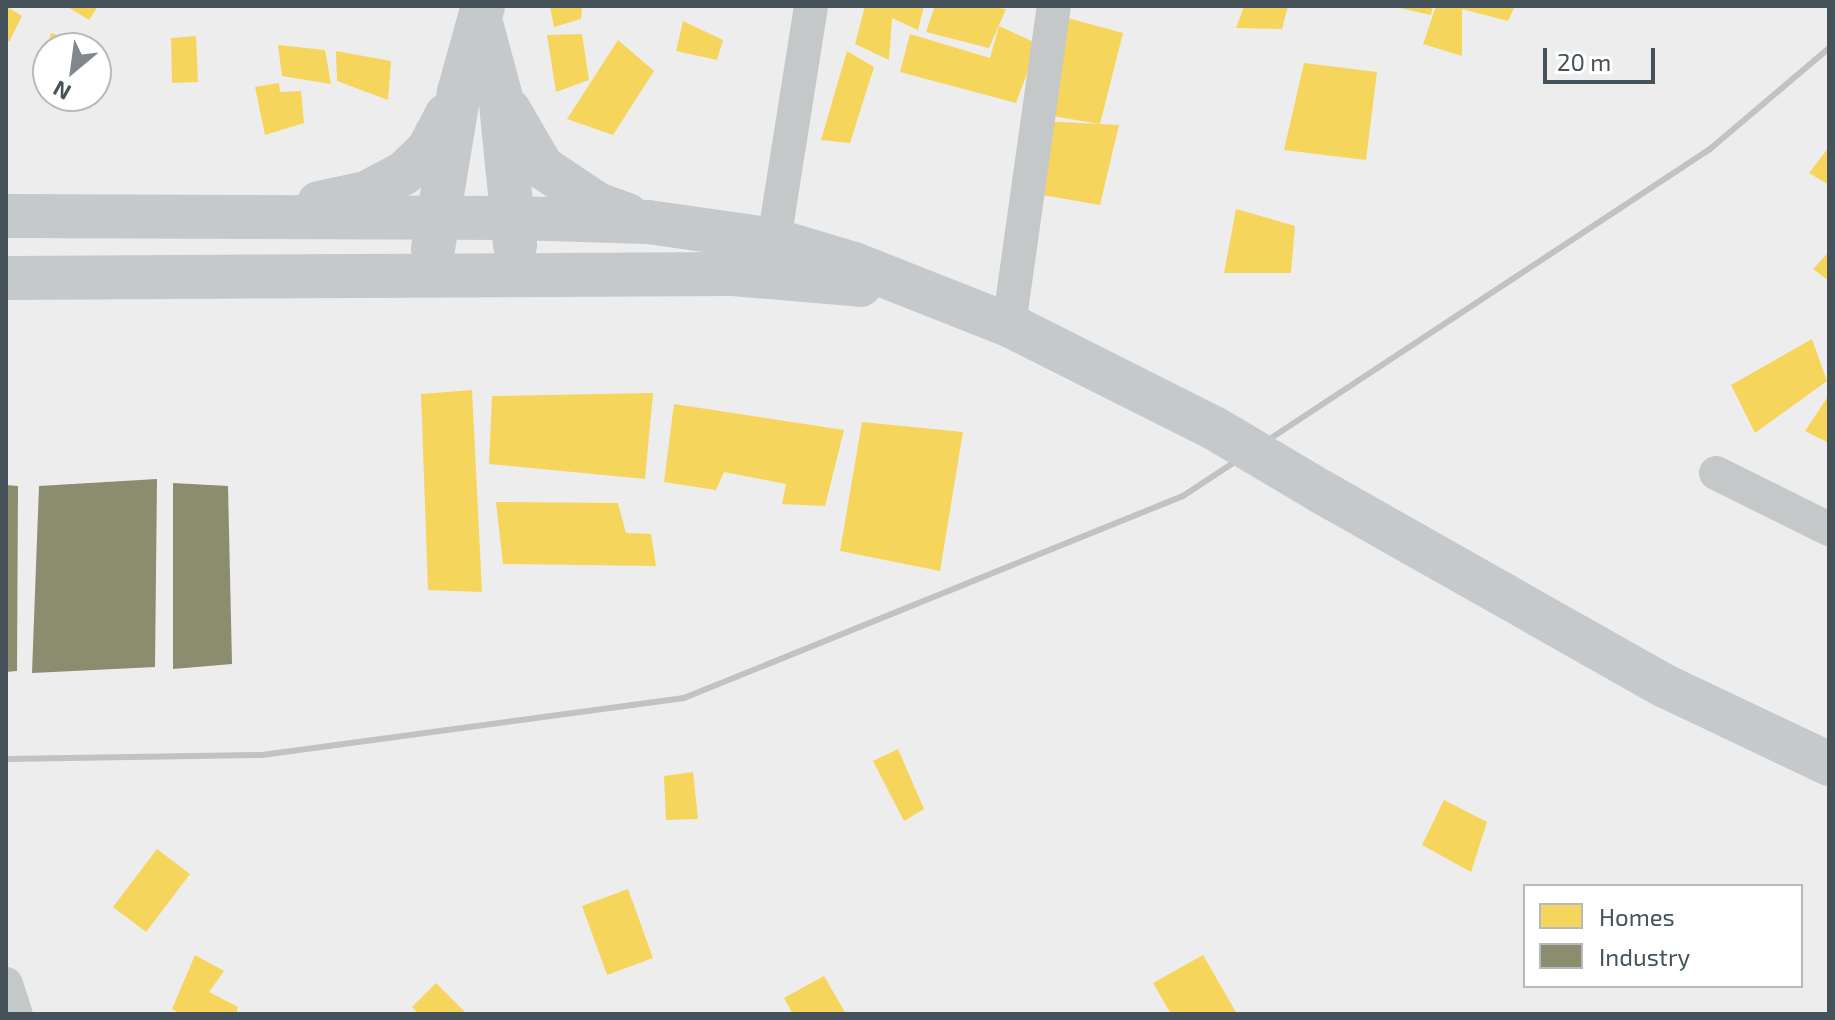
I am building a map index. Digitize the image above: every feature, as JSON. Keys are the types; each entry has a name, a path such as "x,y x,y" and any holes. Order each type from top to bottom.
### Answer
{"main road":[{"path":"482,14 480,93 515,218 516,275"},
{"path":"480,93 542,167 597,204 648,222"},
{"path":"260,217 366,193 404,173 480,93"},
{"path":"432,275 435,219 480,93"},
{"path":"6,216 515,218 648,222 774,240 854,264 930,298 1009,325 1214,428 1665,686 1829,764"},
{"path":"6,278 733,274 859,285 930,298"}],"street":[{"path":"774,240 811,6"},
{"path":"1009,325 1054,6"},
{"path":"1716,473 1829,529"},
{"path":"6,984 16,1014"}],"building: Homes":[{"path":"6,6 22,16 9,42 6,40"},
{"path":"66,6 98,6 89,20"},
{"path":"550,6 582,6 581,19 554,27"},
{"path":"865,6 924,6 918,30 892,18 889,60 855,44"},
{"path":"935,6 1006,9 989,48 926,32"},
{"path":"1244,6 1288,6 1282,29 1236,28"},
{"path":"1391,6 1433,6 1431,15"},
{"path":"1436,6 1515,6 1508,21 1462,9 1462,56 1423,44"},
{"path":"1068,18 1123,33 1100,124 1046,115"},
{"path":"683,21 723,40 717,60 676,51"},
{"path":"999,26 1038,44 1016,103 900,72 910,34 990,58"},
{"path":"582,34 589,80 556,92 547,35"},
{"path":"196,36 198,82 172,83 171,38"},
{"path":"618,40 654,71 613,135 567,119"},
{"path":"278,45 325,50 331,84 282,76"},
{"path":"336,51 391,61 388,100 337,81"},
{"path":"847,51 874,67 850,143 821,140"},
{"path":"1304,63 1377,72 1366,160 1284,150"},
{"path":"279,83 280,92 301,91 304,123 265,135 255,87"},
{"path":"1037,121 1119,125 1100,205 1031,193"},
{"path":"1829,147 1829,185 1809,173"},
{"path":"1236,209 1295,226 1291,273 1224,273"},
{"path":"1829,252 1829,281 1813,269"},
{"path":"1812,339 1827,381 1755,433 1731,385"},
{"path":"472,390 482,592 428,590 421,394"},
{"path":"653,393 645,479 489,464 492,396"},
{"path":"1829,395 1829,443 1805,431"},
{"path":"674,404 844,430 825,506 782,504 786,484 724,472 716,490 664,482"},
{"path":"862,422 963,432 940,571 840,551"},
{"path":"496,502 618,503 626,533 651,534 656,566 503,564"},
{"path":"898,749 924,809 904,821 873,761"},
{"path":"693,772 698,819 666,820 664,776"},
{"path":"1444,800 1487,822 1471,872 1422,845"},
{"path":"157,849 190,874 146,932 113,907"},
{"path":"628,889 653,958 607,975 582,906"},
{"path":"195,955 224,971 209,992 238,1007 236,1014 181,1014 172,1009"},
{"path":"1203,955 1237,1014 1171,1014 1153,983"},
{"path":"824,976 846,1014 793,1014 784,998"},
{"path":"436,983 467,1014 419,1014 412,1007"}],"building: Industry":[{"path":"157,479 155,667 32,673 39,486"},
{"path":"173,483 228,486 232,664 173,669"},
{"path":"6,485 18,486 17,671 6,672"}],"railway":[{"path":"6,759 262,755 684,698 1183,496 1710,149 1829,48"}]}
